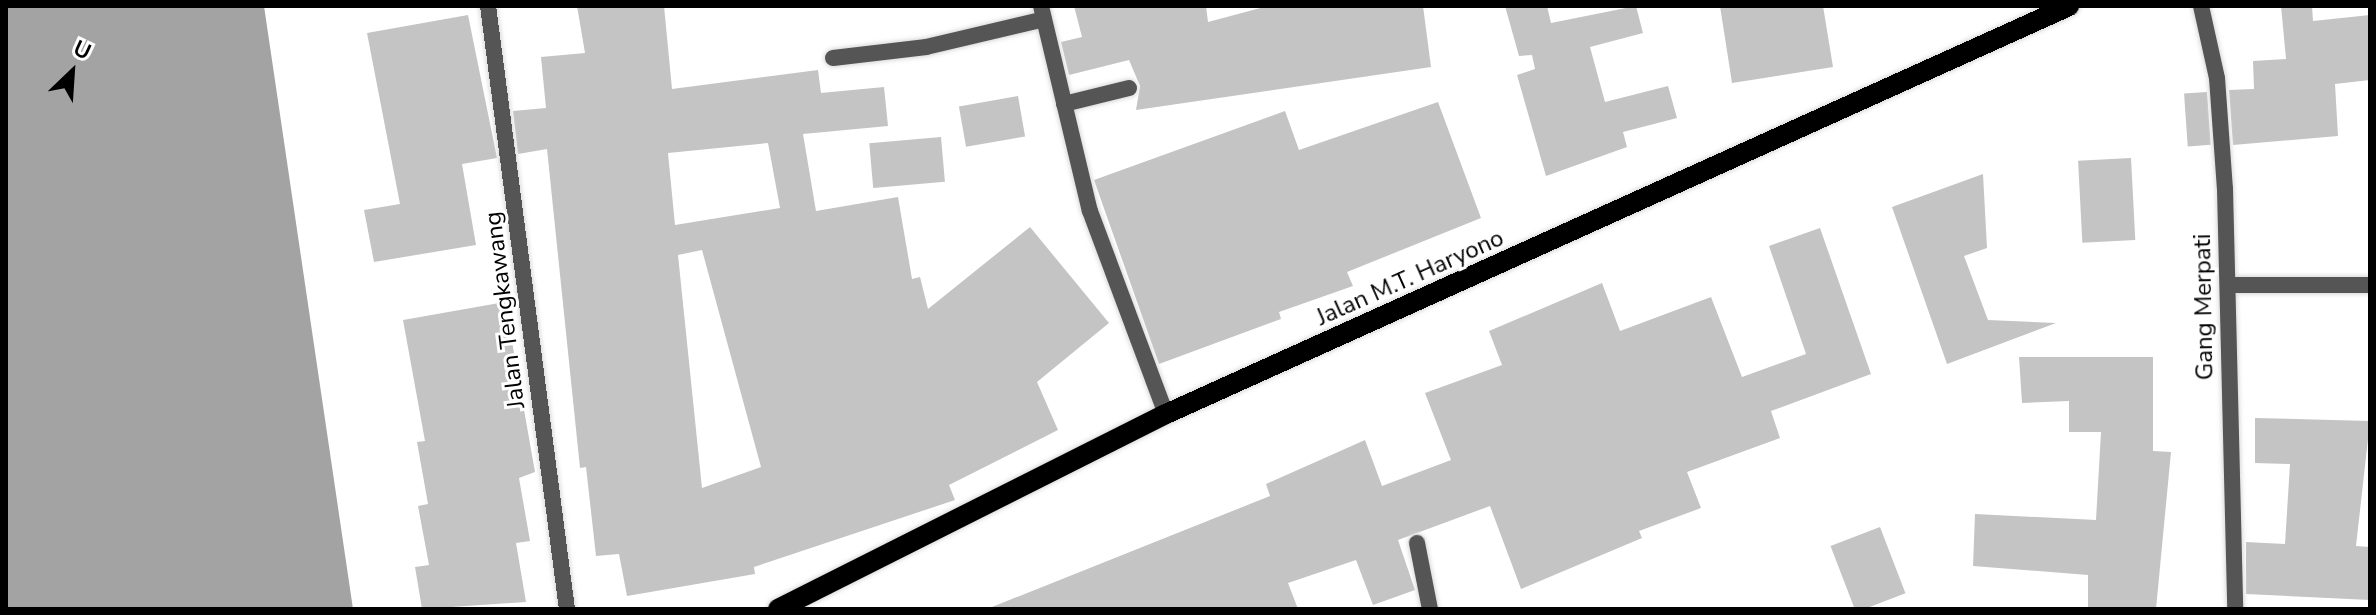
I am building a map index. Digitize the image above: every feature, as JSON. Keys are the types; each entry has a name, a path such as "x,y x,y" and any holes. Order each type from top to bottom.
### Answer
{"main road":[{"name":"Jalan M.T. Haryono","path":"778,609 1166,414 2069,6"}],"street":[{"name":"Jalan Tengkawang","path":"488,6 567,609"},
{"name":"Gang Merpati","path":"2201,6 2217,78 2228,285 2235,609"},
{"path":"833,58 926,47 1043,13 1090,211 1166,414"},
{"path":"1064,104 1129,88"},
{"path":"2228,285 2370,285"},
{"path":"1417,543 1430,609"}],"shaded area":[{"path":"6,6 264,6 353,609 6,609"}],"building":[{"path":"577,6 664,6 672,89 818,70 821,93 884,87 888,126 803,134 816,211 898,197 912,279 920,277 928,309 1030,227 1109,323 1037,382 1058,430 949,485 955,500 754,567 755,574 627,596 619,554 596,556 586,467 580,468 547,149 518,154 513,111 546,108 541,57 585,53","holes":["768,143 780,208 675,225 668,153","702,250 761,467 702,488 678,255"]},
{"path":"1074,6 1206,6 1208,22 1268,6 1423,6 1431,67 1136,110 1140,86 1129,60 1069,75 1061,42 1082,37"},
{"path":"1505,6 1547,6 1551,23 1636,6 1643,33 1590,47 1605,102 1668,86 1677,118 1623,132 1627,147 1546,176 1517,75 1535,69 1532,55 1519,56"},
{"path":"1720,6 1823,6 1833,67 1732,83"},
{"path":"2281,6 2312,6 2313,21 2370,15 2370,80 2335,84 2338,136 2233,145 2229,90 2254,89 2253,61 2286,59"},
{"path":"468,15 497,158 462,164 476,245 374,262 364,210 400,204 367,33"},
{"path":"2207,92 2211,145 2188,146 2184,94"},
{"path":"1018,96 1025,136 966,147 959,106"},
{"path":"1438,102 1481,218 1347,272 1353,286 1279,312 1281,319 1159,364 1094,180 1285,111 1299,150"},
{"path":"941,137 945,182 873,188 869,143"},
{"path":"2131,158 2135,240 2082,243 2078,161"},
{"path":"1983,174 1987,248 1964,256 1988,320 2056,323 1947,364 1892,207"},
{"path":"1820,228 1871,374 1771,411 1780,438 1687,472 1701,508 1639,531 1642,538 1521,589 1490,506 1398,540 1415,590 1373,605 1356,560 1288,583 1298,609 987,609 1270,496 1266,484 1365,440 1382,486 1451,460 1425,393 1502,365 1489,331 1602,283 1620,331 1711,297 1742,377 1806,354 1769,246"},
{"path":"505,302 535,472 519,478 530,541 516,543 526,602 422,609 415,567 429,565 418,506 428,504 417,442 425,441 403,320"},
{"path":"2019,357 2153,357 2153,451 2171,452 2156,609 2088,609 2088,575 1973,566 1975,514 2096,520 2101,432 2069,432 2069,401 2022,403"},
{"path":"2255,418 2370,421 2356,546 2370,547 2370,600 2246,594 2246,542 2285,544 2290,464 2255,463"},
{"path":"1880,527 1905,593 1865,609 1855,609 1831,546"}]}
